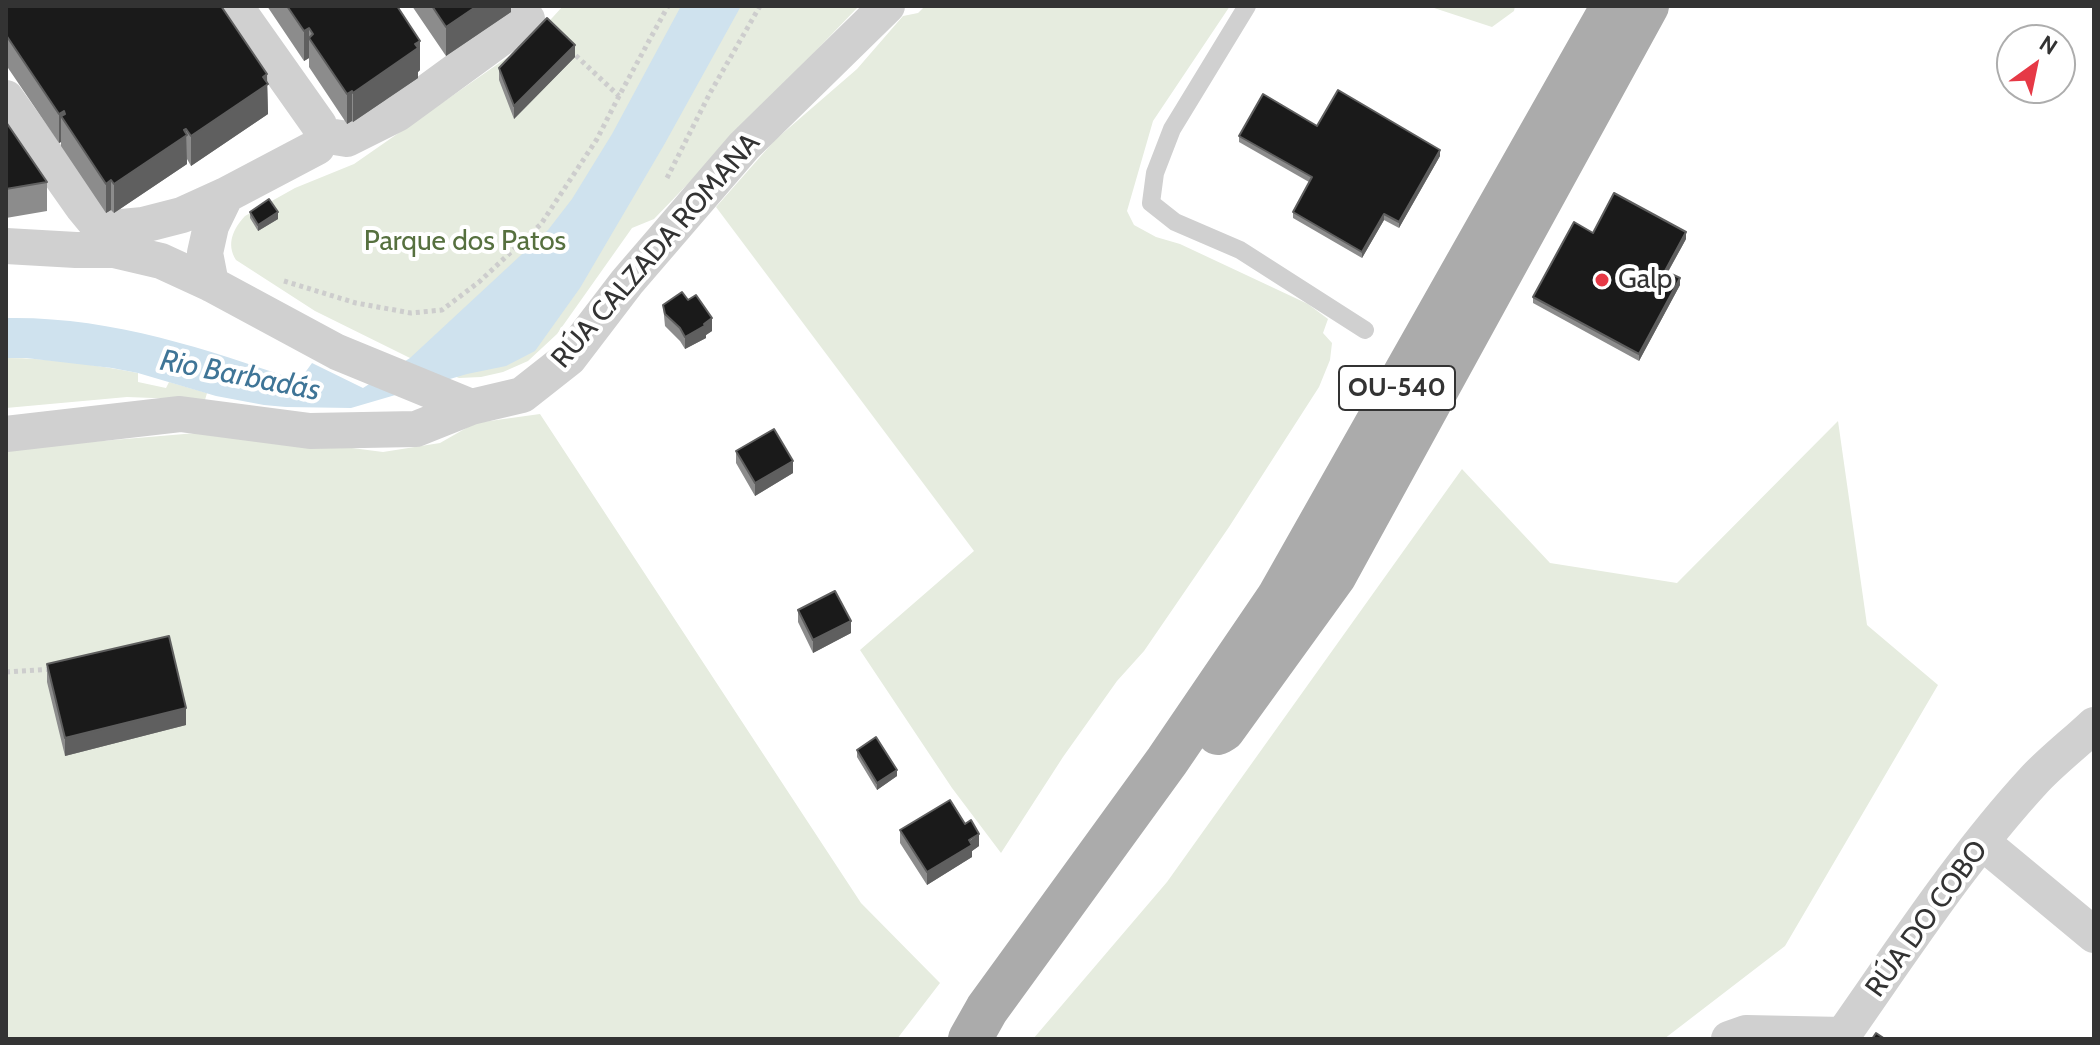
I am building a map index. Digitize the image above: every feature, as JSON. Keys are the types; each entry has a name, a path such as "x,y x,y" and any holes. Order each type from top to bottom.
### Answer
{"main road":[{"name":"OU-540","path":"948,1039 979,1024 1167,761 1278,598 1613,6"},
{"path":"1167,761 1223,730 1335,575 1647,6"}],"street":[{"path":"6,246 76,250 143,225 182,215 317,147 322,135 319,125 235,6"},
{"name":"RÚA CALZADA ROMANA","path":"6,434 180,414 310,431 416,429 471,407 522,395 569,358 627,282 744,146 887,6"},
{"path":"322,135 347,139 397,114 527,19"},
{"path":"6,98 108,239 211,284 337,352 471,407"},
{"path":"211,284 205,253 211,226 226,195"},
{"name":"RÚA DO COBO","path":"1729,1039 1746,1033 1841,1037 1982,842 2036,778 2094,725"},
{"path":"1982,842 2094,935"}],"lane":[{"path":"1247,6 1172,129 1155,173 1151,203 1175,222 1240,250 1365,330"}],"path":[{"path":"247,305 264,274 356,303 411,313 442,310 479,282 541,224 597,139 668,6"},
{"path":"527,19 549,30 619,96"},
{"path":"6,672 58,668"}],"green space":[{"name":"Parque dos Patos","path":"563,6 859,6 654,219 632,228 557,334 528,361 503,372 459,378 410,358 315,311 236,260 232,237 245,216 295,188 354,164 531,41"},
{"path":"925,6 1230,6 1153,121 1127,211 1134,225 1156,237 1180,244 1308,304 1328,319 1323,333 1332,343 1330,360 1319,387 1229,527 1144,651 1117,681 1063,757 1001,853 952,788 860,650 974,551 716,207 775,140 857,69 903,16 918,13"},
{"path":"1428,6 1515,6 1514,11 1492,27"},
{"path":"6,358 122,370 138,373 138,382 166,388 169,382 207,393 205,400 127,397 6,408"},
{"path":"540,414 861,903 940,983 897,1039 6,1039 6,449 220,431 383,452 440,443 475,423"},
{"path":"1838,421 1867,625 1938,685 1785,946 1664,1039 1033,1039 1167,882 1462,469 1550,563 1677,583"}],"water":[{"name":"Rio Barbadás","path":"681,6 741,6 580,288 535,351 506,366 467,374 351,408 264,405 216,396 112,368 6,358 6,318 81,322 155,336 299,381 312,363 363,388 410,358 548,230 572,199 612,134"}],"building":[{"path":"6,6 221,6 267,74 263,77 268,84 191,136 184,130 187,135 114,184 111,180 106,184 61,116 65,114 64,111 59,114 6,35"},
{"path":"287,6 397,6 420,41 415,44 418,48 353,93 347,94 309,38 313,34 309,28 304,31"},
{"path":"432,6 477,6 446,27"},
{"path":"547,18 575,45 514,106 499,68"},
{"path":"1338,90 1440,150 1399,222 1384,214 1362,252 1293,212 1312,177 1239,136 1263,94 1317,126"},
{"path":"6,122 47,182 6,189"},
{"path":"1614,193 1686,232 1665,271 1680,278 1639,354 1533,297 1574,222 1593,233"},
{"path":"269,199 278,212 258,225 250,212"},
{"path":"682,292 688,300 696,295 712,318 685,337 665,314 663,305"},
{"path":"774,429 793,461 755,483 736,451"},
{"path":"835,591 851,621 813,640 798,610"},
{"path":"169,636 186,708 65,738 47,664"},
{"path":"876,737 897,770 877,783 857,750"},
{"path":"950,800 965,824 971,820 979,834 969,840 972,845 927,872 900,830"}],"place":[{"name":"Galp","path":"1602,280"}]}
